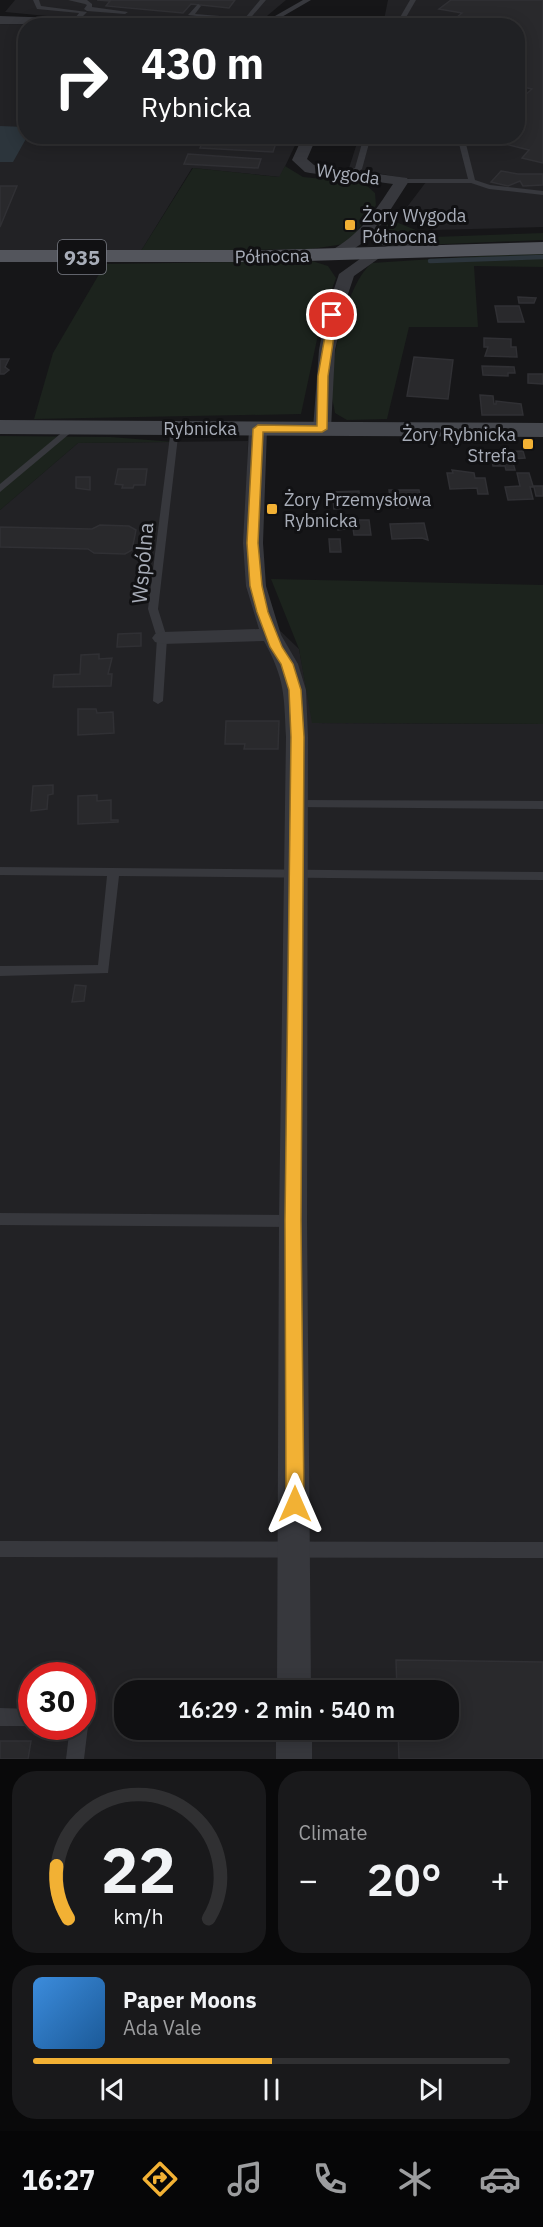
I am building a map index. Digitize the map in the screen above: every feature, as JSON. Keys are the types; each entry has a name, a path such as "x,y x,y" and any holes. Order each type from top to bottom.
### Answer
{"main road":[{"name":"Północna","path":"0,256 325,255 543,248"}],"street":[{"path":"0,20 18,20"},
{"name":"Wygoda","path":"306,144 299,160 310,170 402,181 370,231 358,242 325,255"},
{"path":"370,231 387,242 418,252"},
{"path":"322,429 324,360 332,315 347,274 363,261 377,254"},
{"path":"325,255 347,274"},
{"name":"Rybnicka","path":"0,427 543,430"},
{"path":"258,429 253,543 256,586 271,635 287,664 295,690 297,737 293,1221 294,1680"},
{"path":"162,638 271,635"},
{"path":"294,1740 294,1759"}],"lane":[{"path":"36,0 39,8 125,12"},
{"path":"71,0 87,2 90,5 79,18"},
{"path":"249,18 263,0"},
{"path":"277,18 308,0"},
{"path":"403,18 413,0"},
{"path":"198,6 191,15 225,18"},
{"path":"349,174 358,169 366,144"},
{"path":"462,144 472,181"},
{"path":"402,181 472,181 489,188 543,193"},
{"path":"0,489 71,428"},
{"name":"Wspólna","path":"158,701 162,638 153,609 175,428"},
{"path":"296,804 543,805"},
{"path":"0,871 543,876"},
{"path":"0,971 105,970 112,873"},
{"path":"0,1219 293,1221"},
{"path":"0,1549 543,1550"},
{"path":"0,1718 18,1718"},
{"path":"75,1759 77,1740"}],"shaded area":[{"path":"15,0 286,0 266,18 68,18 5,12"},
{"path":"388,0 543,0 543,227 434,230 401,215 426,182 349,168 357,144 525,144 525,18 384,18"},
{"path":"0,24 18,24 18,144 296,144 280,177 192,168 141,251 0,251"},
{"path":"0,126 18,127 18,144 23,144 13,162 0,162"},
{"path":"285,166 303,177 364,183 375,193 376,205 352,238 344,244 311,249 141,251 193,168 279,177"},
{"path":"396,222 433,237 543,233 543,240 421,245 395,240 383,232 388,223"},
{"path":"543,252 543,267 474,266 478,327 409,327 387,419 347,420 335,413 331,393 332,376 342,322 355,287 372,263"},
{"path":"312,261 328,266 336,278 322,316 301,414 34,419 53,353 105,264"},
{"path":"0,436 111,437 174,442 78,443 0,510"},
{"path":"248,441 245,572 254,579 269,620 299,649 313,723 543,724 543,1759 0,1759 0,510 78,443"},
{"path":"271,579 543,585 543,724 312,723 299,649"}],"building":[{"path":"97,0 235,0 229,8 191,4 183,13 106,6 110,1"},
{"path":"451,0 543,0 543,163 522,158 529,150 505,144 525,144 525,95 532,89 525,88 525,18 456,18 462,13 439,9"},
{"path":"202,144 276,144 273,152 200,148"},
{"path":"188,154 261,159 258,168 184,164"},
{"path":"501,171 543,174 543,185 523,186 520,181 508,186 491,182"},
{"path":"0,186 17,186 0,227"},
{"path":"518,297 536,298 534,303 519,303"},
{"path":"495,306 519,306 524,322 498,322"},
{"path":"484,338 511,339 511,347 516,347 517,357 485,356 488,347 484,347"},
{"path":"414,357 453,360 448,399 407,396"},
{"path":"0,359 9,359 5,367 9,370 4,374 0,374"},
{"path":"482,366 514,367 515,373 508,373 508,376 483,375"},
{"path":"528,374 543,374 543,384 528,383"},
{"path":"480,395 493,396 494,404 496,401 521,404 523,415 482,415"},
{"path":"523,451 525,458 512,459 515,470 506,470 505,466 493,466 490,452"},
{"path":"118,469 147,469 145,485 122,488 123,485 115,484"},
{"path":"452,470 474,473 475,478 485,478 488,494 478,494 477,488 450,489 447,473 453,473"},
{"path":"517,473 529,473 533,486 543,486 543,496 536,496 534,487 530,487 533,499 508,500 505,487 520,486"},
{"path":"76,477 90,477 90,490 76,488"},
{"path":"389,490 419,490 422,505 408,505 408,508 391,505"},
{"path":"359,491 361,507 334,509 332,492"},
{"path":"337,520 369,520 371,535 354,535 353,528 338,530"},
{"path":"424,523 428,540 422,538 392,539 390,524"},
{"path":"100,525 129,526 136,530 132,550 125,554 94,553 88,549 0,547 0,527 92,529"},
{"path":"329,539 340,539 341,552 330,552"},
{"path":"141,633 141,646 117,647 118,634"},
{"path":"99,654 99,659 112,658 108,674 112,674 111,686 53,687 54,675 80,674 81,655"},
{"path":"78,709 96,709 97,713 113,712 114,733 78,735"},
{"path":"226,721 279,721 278,749 244,749 245,744 225,744"},
{"path":"53,785 53,794 48,795 47,809 31,811 33,786"},
{"path":"97,795 97,801 111,800 111,820 118,820 118,822 78,824 78,796"},
{"path":"75,985 86,986 84,1001 72,1002"},
{"path":"396,1660 543,1662 543,1759 399,1759 398,1740 459,1740 459,1680 397,1680"},
{"path":"0,1741 31,1741 28,1759 0,1759"}],"waterway":[{"path":"430,261 543,257"}],"place":[{"name":"Żory Wygoda Północna","path":"350,225"},
{"name":"Żory Rybnicka Strefa","path":"528,444"},
{"name":"Żory Przemysłowa Rybnicka","path":"272,509"}],"route":[{"path":"295,1504 293,1221 297,737 295,690 287,664 276,647 262,612 256,586 253,543 258,429 322,429 324,360 332,315"}]}
